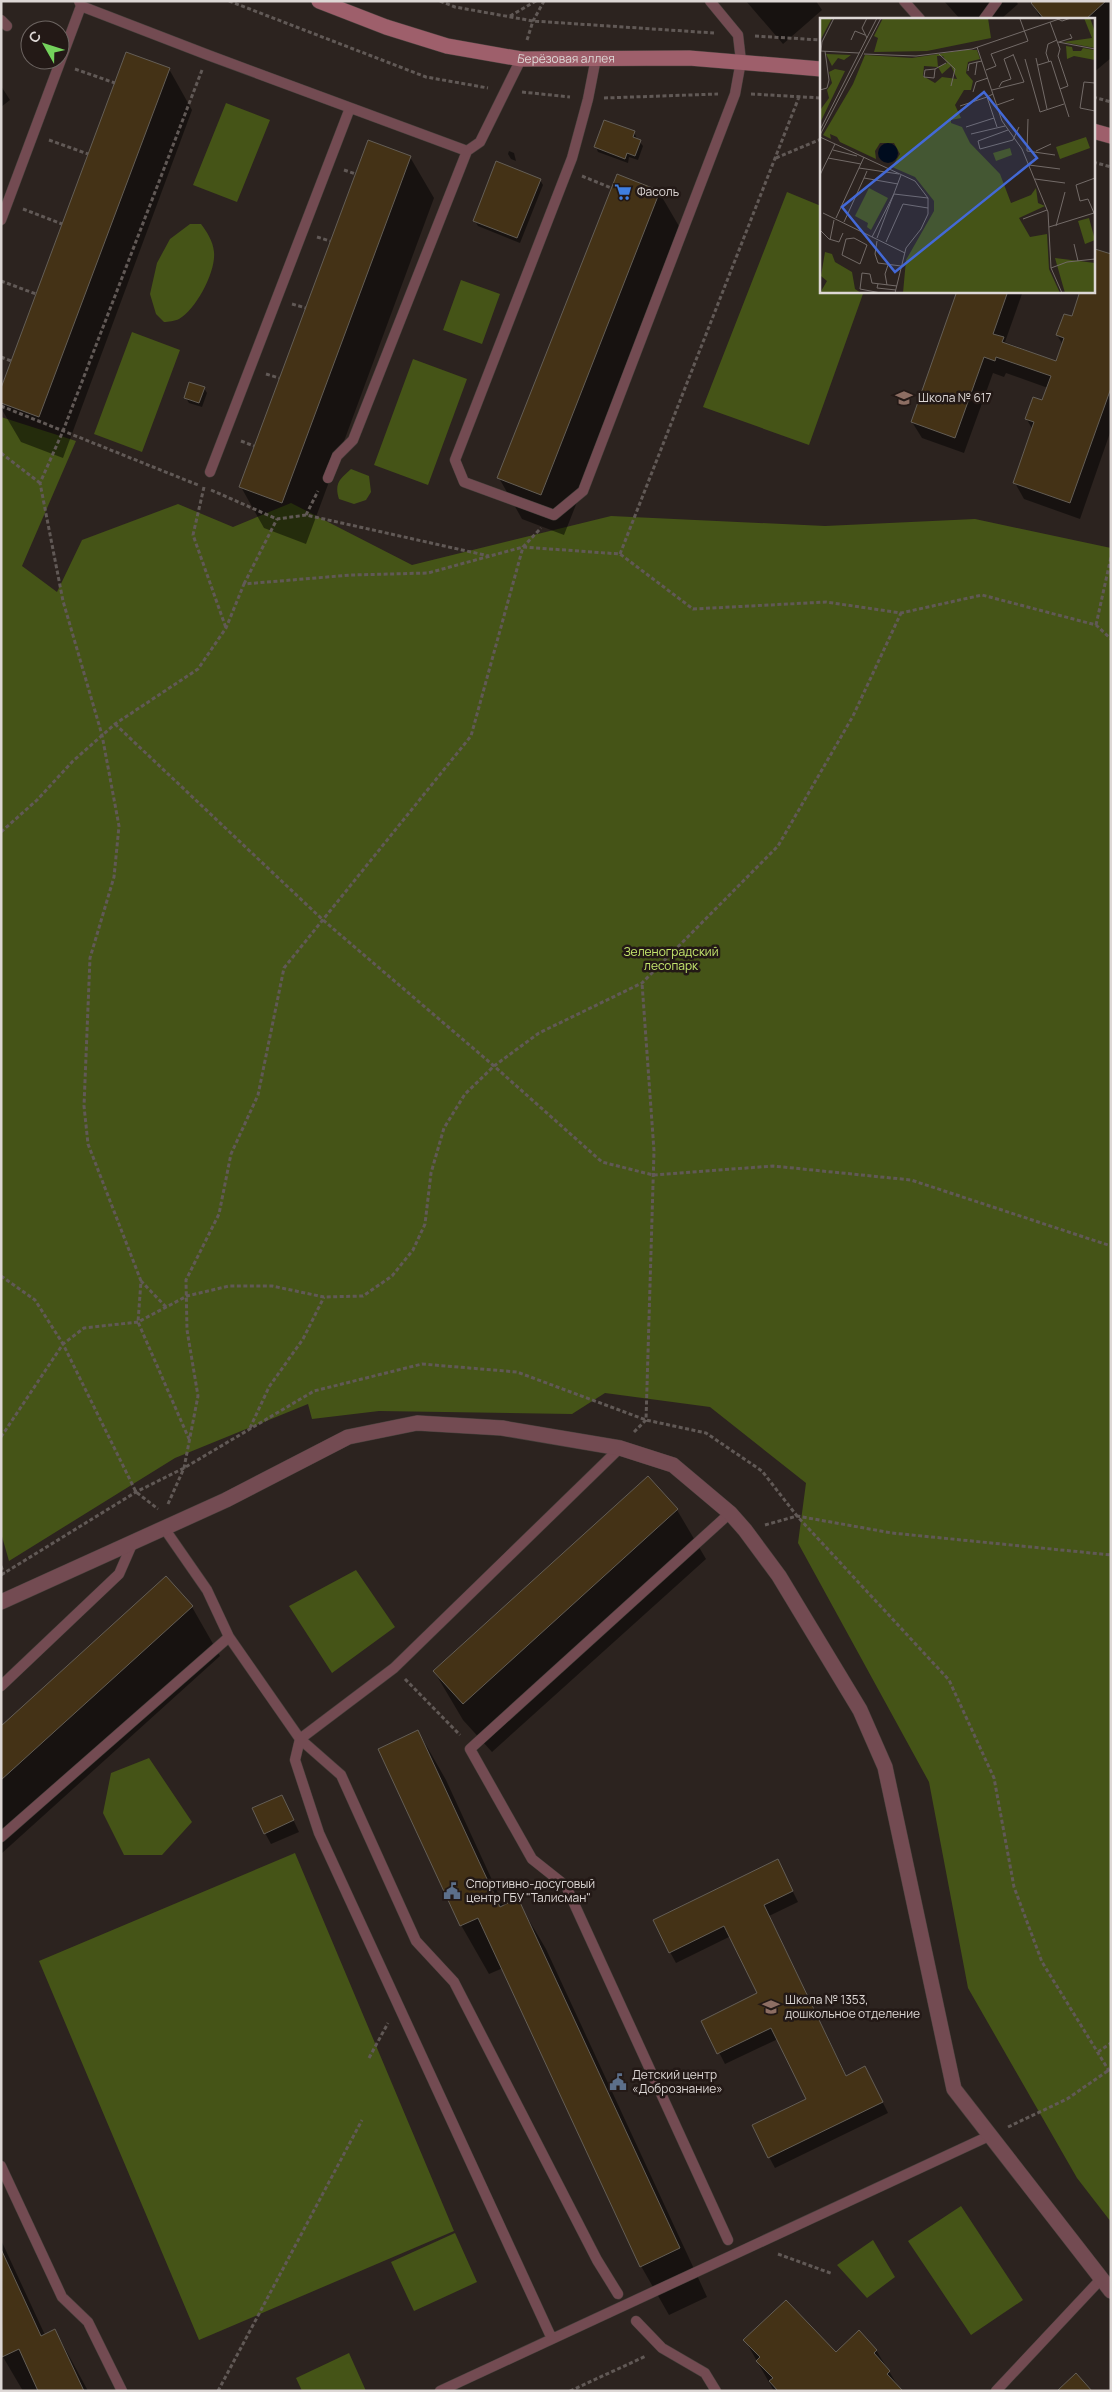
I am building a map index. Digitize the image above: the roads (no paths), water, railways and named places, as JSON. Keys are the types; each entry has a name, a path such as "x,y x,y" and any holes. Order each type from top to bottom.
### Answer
{"street":[{"name":"Берёзовая аллея","path":"319,1 386,27 447,46 521,58 689,58 820,69"},
{"path":"1094,131 1111,136"},
{"path":"1,1602 133,1542 164,1521 226,1500 348,1437 417,1423 502,1428 620,1448 673,1465 730,1513 745,1530 779,1576 860,1710 885,1767 954,2089 1111,2291"}],"lane":[{"path":"596,58 588,99 568,170 455,460 464,482 554,515 583,492 735,94 740,61 738,34 710,1"},
{"path":"904,1 919,18"},
{"path":"985,18 996,1"},
{"path":"1,220 80,4 208,56 467,151"},
{"path":"328,478 337,456 353,440 467,151 480,142 521,58"},
{"path":"210,472 350,108"},
{"path":"552,2339 319,1833 295,1760 300,1739 394,1668 620,1448"},
{"path":"728,2240 566,1886 532,1859 470,1748 730,1513"},
{"path":"164,1521 206,1590 229,1637 300,1739 341,1775 416,1941 454,1982 598,2260 618,2294"},
{"path":"1,1686 119,1574 133,1542"},
{"path":"1,1837 229,1637"},
{"path":"440,2391 989,2136"},
{"path":"1,2166 62,2297 88,2322 122,2391"},
{"path":"996,2391 1101,2279"},
{"path":"636,2321 662,2348 705,2373 716,2391"}],"place":[{"name":"Фасоль","path":"623,192"},
{"name":"Школа № 617","path":"904,398"},
{"name":"Спортивно-досуговый центр ГБУ \"Талисман\"","path":"452,1891"},
{"name":"Школа № 1353, дошкольное отделение","path":"771,2007"},
{"name":"Детский центр «Добрознание»","path":"618,2082"}],"park label":[{"name":"Зеленоградский лесопарк","path":"671,959"}]}
